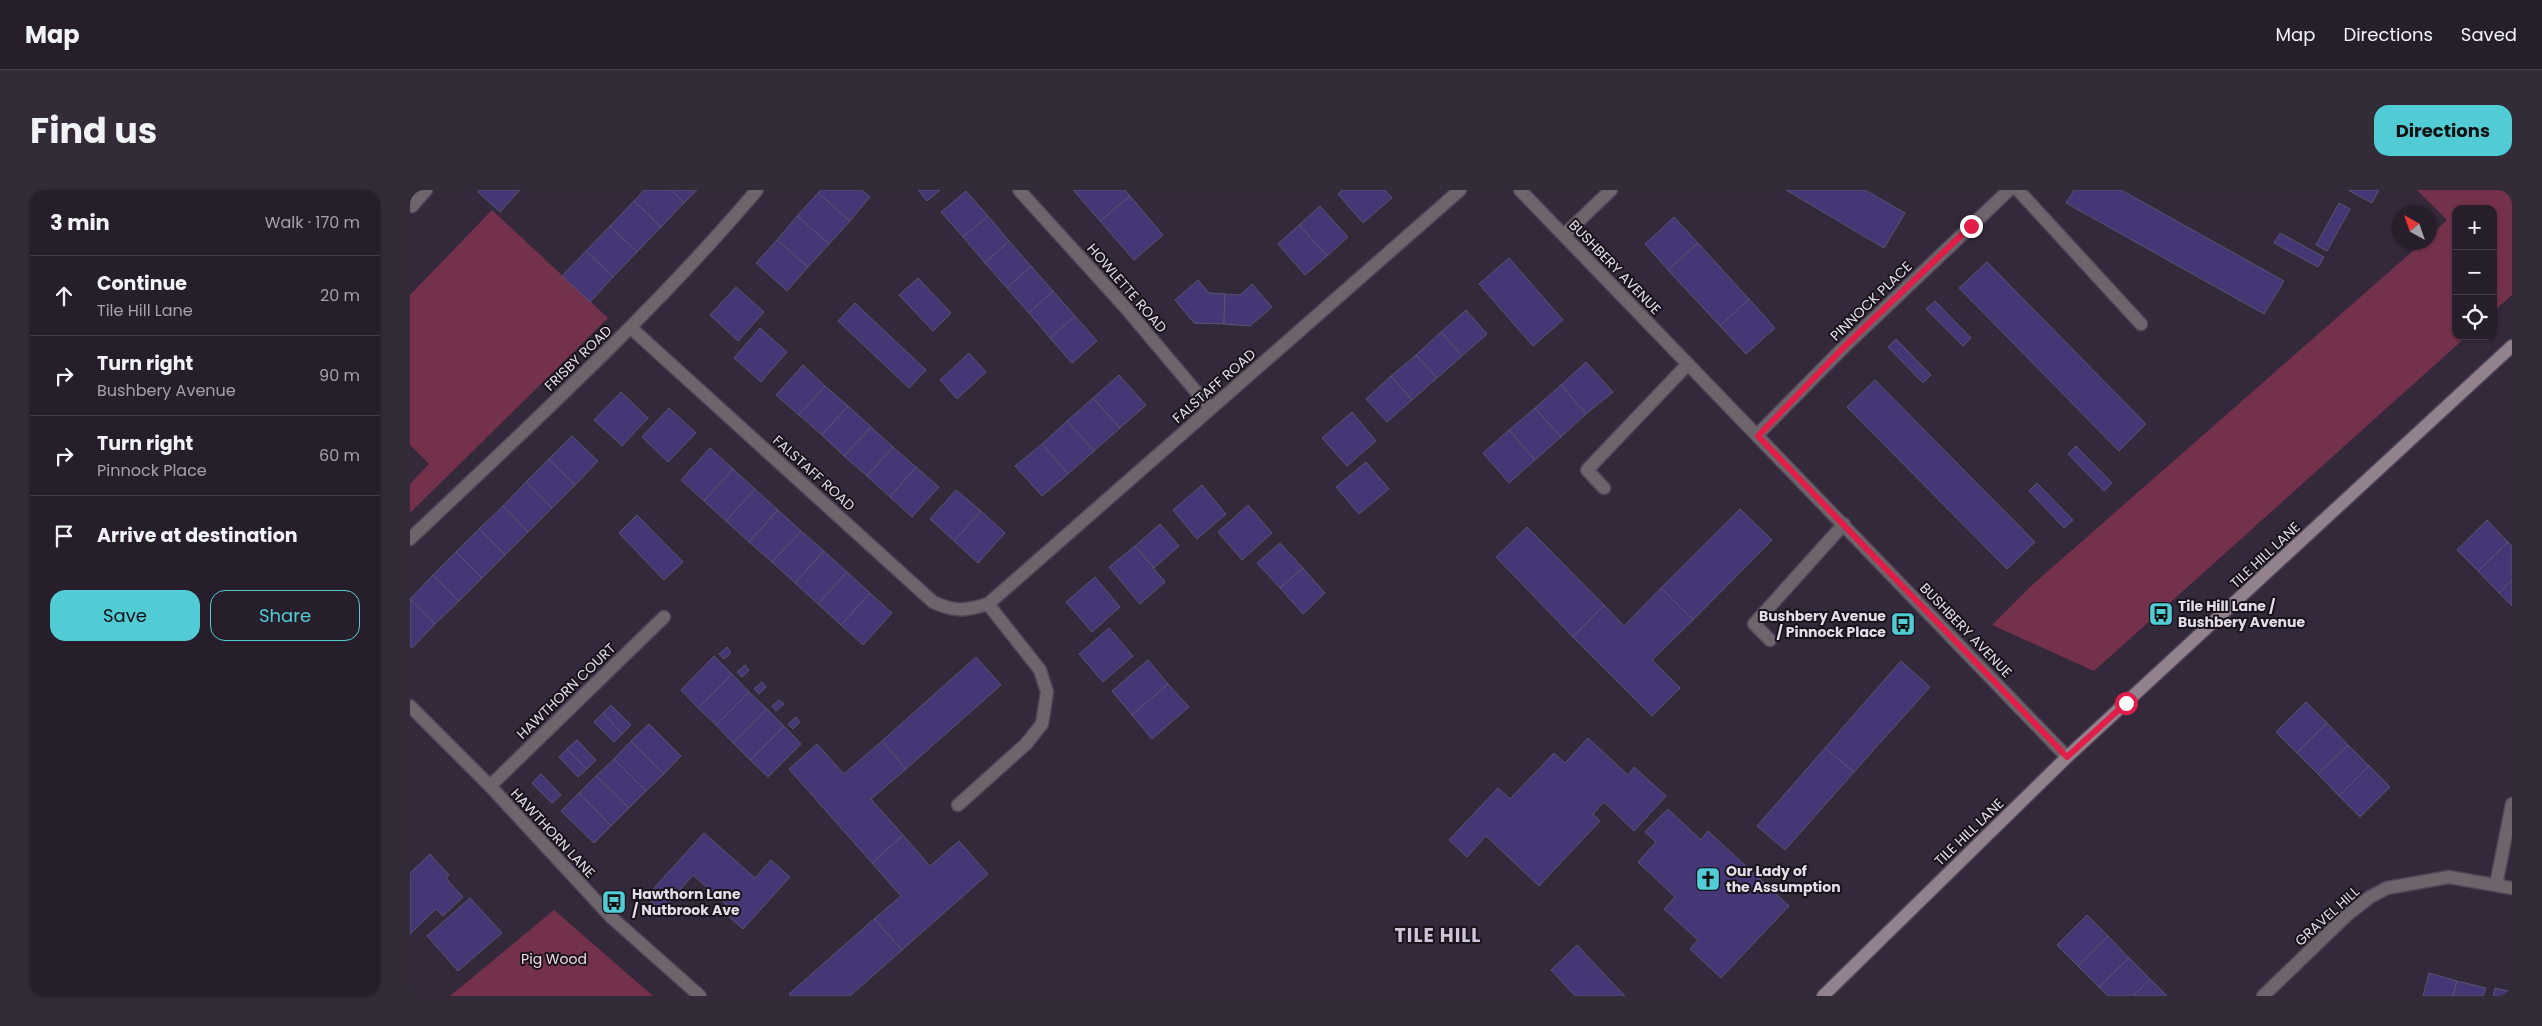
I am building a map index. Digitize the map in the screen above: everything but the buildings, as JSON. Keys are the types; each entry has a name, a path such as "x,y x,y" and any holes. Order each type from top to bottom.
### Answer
{"main road":[{"name":"TILE HILL LANE","path":"1823,996 2067,757 2512,346"}],"street":[{"path":"410,205 412,206 426,190"},
{"name":"FRISBY ROAD","path":"410,539 631,328 720,233 757,190"},
{"name":"HOWLETTE ROAD","path":"1018,190 1124,306 1210,408"},
{"name":"FALSTAFF ROAD","path":"631,328 933,602 950,610 970,610 988,604 1460,190"},
{"name":"BUSHBERY AVENUE","path":"1520,190 2067,757"},
{"path":"1564,235 1612,190"},
{"name":"PINNOCK PLACE","path":"1758,436 1843,348 2009,190"},
{"path":"2018,190 2141,324"},
{"path":"1604,488 1587,470 1688,364"},
{"path":"1770,640 1754,624 1844,524"},
{"path":"958,805 1026,744 1042,724 1047,692 1040,670 988,604"},
{"name":"HAWTHORN COURT","path":"490,786 664,617"},
{"name":"HAWTHORN LANE","path":"411,710 490,786 611,917 700,996"},
{"path":"2496,884 2512,804"},
{"name":"GRAVEL HILL","path":"2264,996 2347,915 2370,897 2387,888 2448,877 2512,888"}],"green space":[{"path":"2417,190 2512,190 2512,295 2497,308 2497,205 2452,205 2452,340 2463,340 2094,671 1992,625 2030,587 2414,250 2437,250 2437,229 2447,220 2437,210 2437,205 2432,205"},
{"path":"492,210 608,318 410,513 410,484 429,464 410,445 410,295"},
{"name":"Pig Wood","path":"554,910 653,996 450,996"}],"place":[{"name":"Tile Hill Lane / Bushbery Avenue","path":"2161,614"},
{"name":"Bushbery Avenue / Pinnock Place","path":"1903,624"},
{"name":"Our Lady of the Assumption","path":"1708,879"},
{"name":"Hawthorn Lane / Nutbrook Ave","path":"614,902"}],"district":[{"name":"TILE HILL","path":"1438,935"}],"route":[{"path":"1971,226 1843,348 1758,436 2067,757 2126,703"}]}
